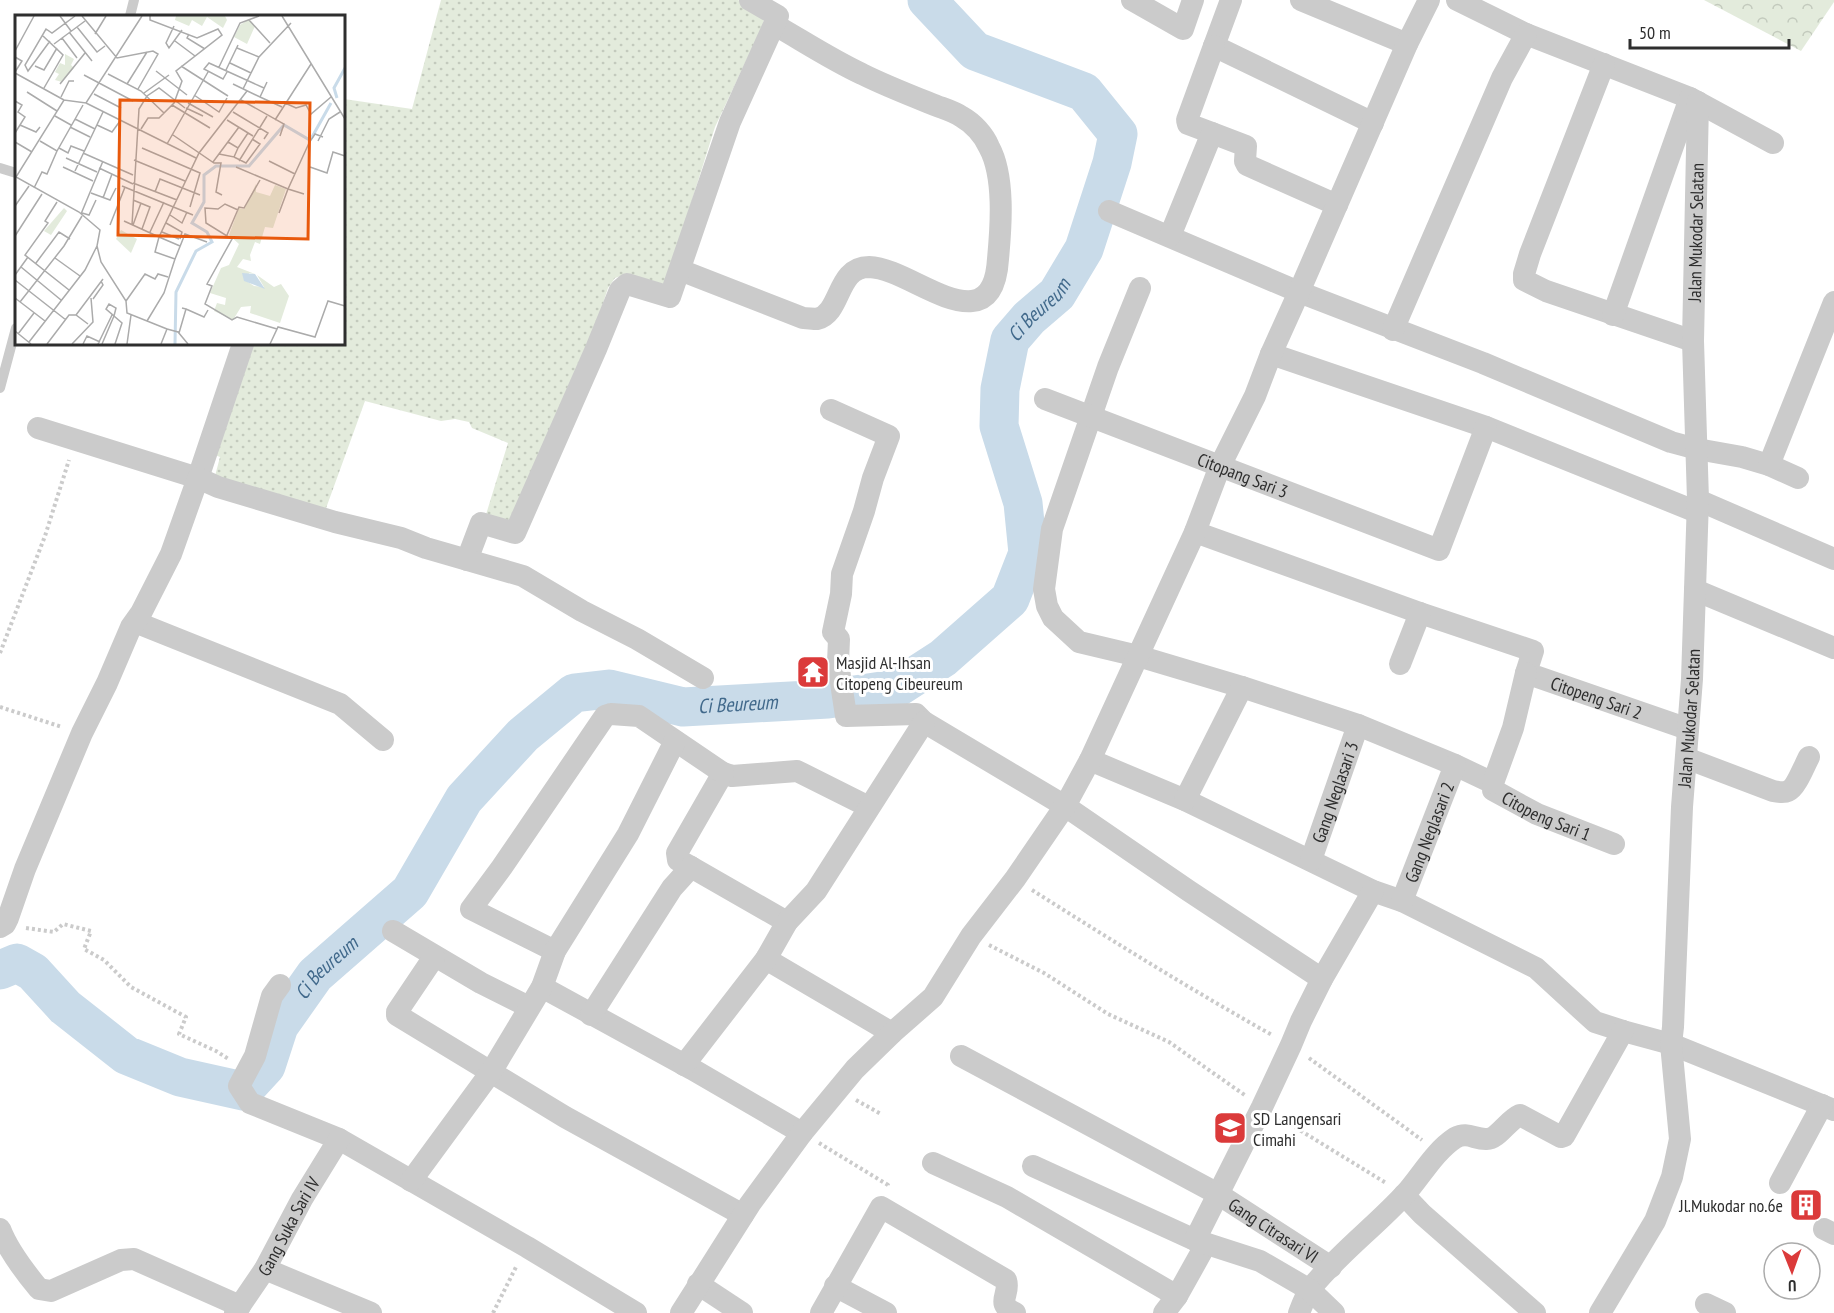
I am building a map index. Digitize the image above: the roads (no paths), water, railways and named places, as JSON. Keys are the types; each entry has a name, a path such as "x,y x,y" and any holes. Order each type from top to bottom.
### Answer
{"street":[{"path":"467,560 481,523 515,533 620,290 627,284 670,297 730,122 778,16 750,0"},
{"path":"1132,0 1183,29 1192,0"},
{"path":"1231,0 1187,120 1188,124 1246,146 1247,165 1337,205"},
{"path":"1301,0 1407,44"},
{"path":"681,1313 743,1215 802,1133 855,1069 933,997 972,936 1015,879 1065,806 1090,760 1195,532 1220,466 1255,396 1270,354 1407,44 1429,0"},
{"path":"1457,0 1526,34 1694,100 1773,143"},
{"path":"680,270 803,318 817,319 828,312 845,279 855,270 868,267 885,271 953,298 972,301 984,297 995,282 1000,241 999,191 996,164 990,147 980,132 962,117 862,74 775,25"},
{"path":"1393,330 1502,78 1526,34"},
{"path":"1214,46 1373,123"},
{"path":"1604,64 1523,277 1526,282 1546,291 1694,341"},
{"path":"1613,315 1694,100"},
{"name":"Jalan Mukodar Selatan","path":"1600,1313 1654,1221 1672,1177 1680,1139 1671,1044 1695,590 1697,449 1694,341 1694,100"},
{"path":"1170,236 1212,133"},
{"path":"1109,211 1299,292 1483,363 1671,442 1742,457 1769,465 1798,478"},
{"name":"Citopeng Sari 1","path":"1140,288 1107,367 1052,529 1044,589 1047,606 1053,618 1079,642 1138,656 1359,725 1494,783 1493,790 1537,814 1614,844"},
{"path":"1769,465 1834,302"},
{"path":"3,925 82,733 135,622 171,554 243,345"},
{"path":"1270,354 1486,427 1834,559"},
{"name":"Citopang Sari 3","path":"1045,399 1439,550 1486,427"},
{"path":"831,410 889,436 842,574 841,594 832,632 839,639 838,663 846,716 916,714 924,722 1065,806 1322,979"},
{"path":"38,428 198,478 218,487 335,522 401,538 426,548 523,576 703,678"},
{"path":"1195,532 1420,613 1400,664"},
{"path":"1695,590 1834,648"},
{"name":"Citopeng Sari 2","path":"1420,613 1533,651 1527,673 1688,729"},
{"path":"135,622 340,704 383,740"},
{"path":"1494,783 1513,728 1527,673"},
{"path":"1185,800 1242,687"},
{"path":"555,951 471,909 605,716 635,715 732,776 796,771 869,807"},
{"path":"684,1065 766,959 787,922 816,891 924,722"},
{"name":"Gang Neglasari 3","path":"1311,860 1359,725"},
{"path":"411,1181 491,1072 542,987 555,951 628,834 675,741"},
{"path":"1686,758 1773,791 1788,792 1793,788 1809,757"},
{"path":"1090,760 1185,800 1373,891 1402,901 1536,968 1595,1022 1671,1044 1831,1108 1780,1183"},
{"name":"Gang Neglasari 2","path":"1402,901 1455,765"},
{"path":"723,772 677,853 678,860 787,922"},
{"path":"591,1015 672,888 691,867"},
{"path":"933,1163 1007,1197 1171,1304 1201,1242 1218,1194 1292,1045 1300,1021 1373,891"},
{"path":"393,931 434,957 529,1007"},
{"path":"434,957 397,1015 565,1117 743,1215"},
{"path":"766,959 892,1033"},
{"path":"280,985 272,996 246,1086 527,1247 636,1313"},
{"path":"542,987 802,1133"},
{"path":"1299,1313 1310,1290 1404,1195 1439,1153 1456,1138 1465,1135 1487,1139 1520,1115 1561,1137 1564,1136 1623,1031"},
{"name":"Gang Citrasari VI","path":"961,1056 1218,1194 1331,1267"},
{"name":"Gang Suka Sari IV","path":"237,1310 265,1269 302,1199 339,1139"},
{"path":"1033,1166 1201,1242 1260,1261 1310,1290 1334,1313"},
{"path":"1404,1195 1422,1214 1535,1313"},
{"path":"821,1313 881,1207 1006,1280 1008,1287 1004,1304 1007,1309 1015,1313"},
{"path":"0,1229 23,1268 39,1289 51,1291 121,1260 134,1259 237,1310"},
{"path":"265,1269 371,1313"},
{"path":"698,1284 742,1313"},
{"path":"836,1286 886,1313"}],"lane":[{"path":"130,15 134,0"},
{"path":"0,168 15,173"},
{"path":"0,388 15,332"}],"waterway":[{"name":"Ci Beureum","path":"0,970 17,963 33,972 65,1007 126,1055 180,1077 243,1091 266,1066 279,1026 315,975 410,892 464,799 523,735 574,693 609,689 683,707 828,699 895,689 943,658 1010,599 1028,553 1023,503 999,426 1000,389 1010,340 1029,318 1057,294 1084,249 1112,163 1118,134 1084,92 975,51 927,0"}],"place":[{"name":"Masjid Al-Ihsan Citopeng Cibeureum","path":"813,672"},
{"name":"SD Langensari Cimahi","path":"1230,1128"},
{"name":"Jl.Mukodar no.6e","path":"1806,1205"}]}
